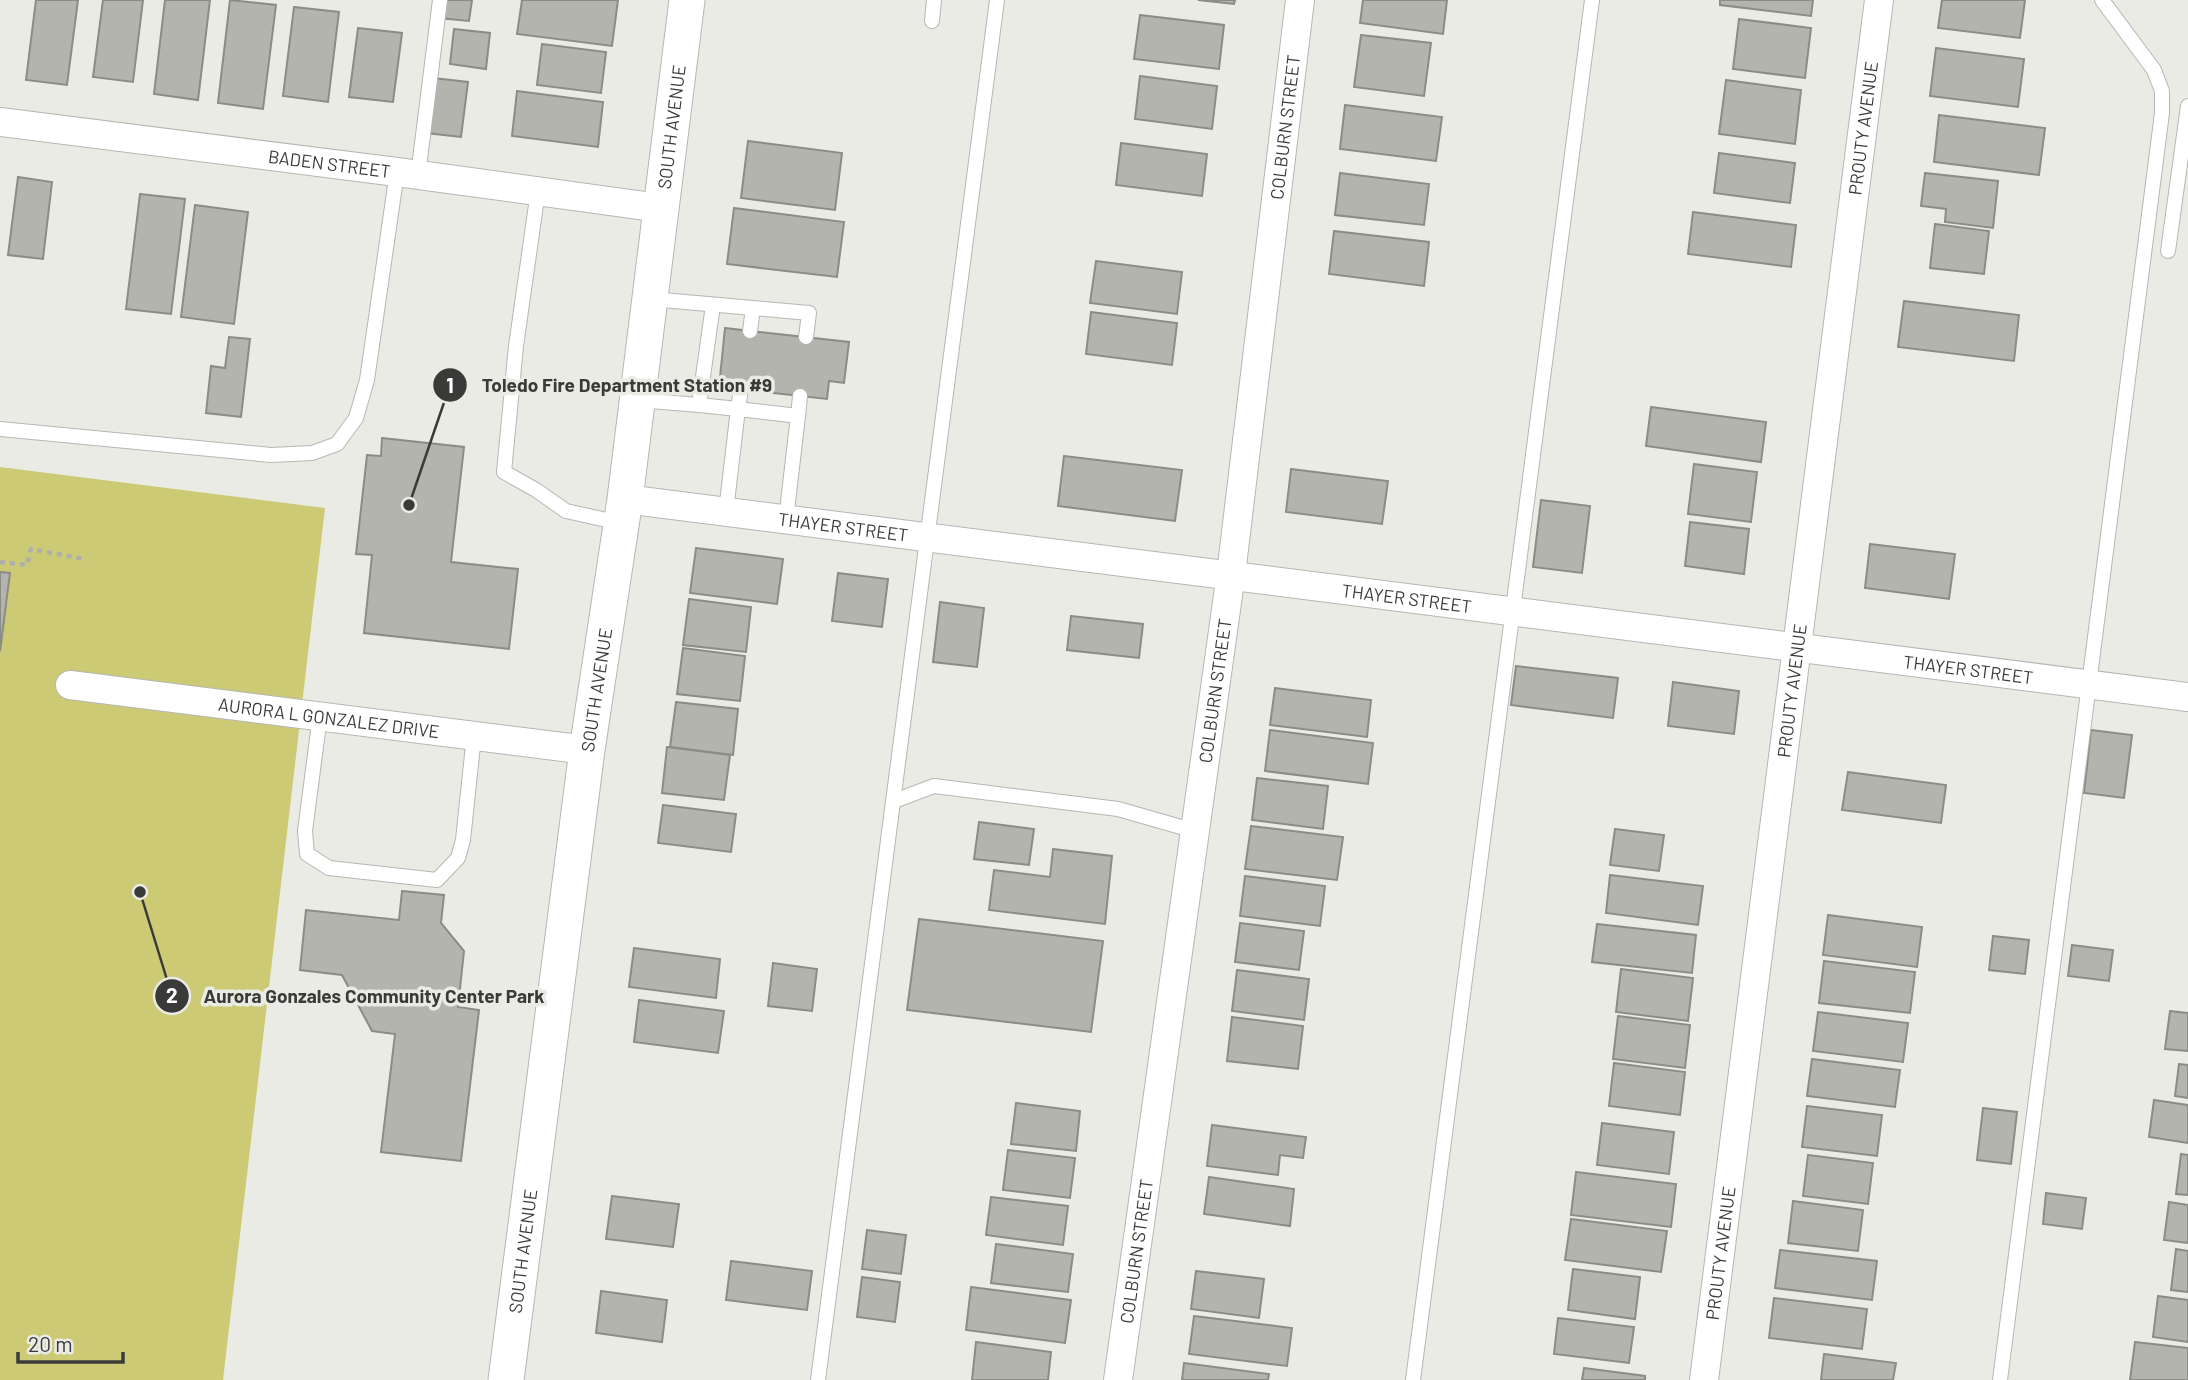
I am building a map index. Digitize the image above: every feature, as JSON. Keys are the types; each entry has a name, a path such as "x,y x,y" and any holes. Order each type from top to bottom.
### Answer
{"street":[{"name":"SOUTH AVENUE","path":"506,1380 587,750 637,400 687,0"},
{"name":"COLBURN STREET","path":"1118,1380 1231,575 1300,0"},
{"name":"PROUTY AVENUE","path":"1704,1380 1879,0"},
{"name":"BADEN STREET","path":"0,122 408,173 660,208"},
{"name":"THAYER STREET","path":"622,511 726,511 2188,697"},
{"name":"AURORA L GONZALEZ DRIVE","path":"70,685 587,750"}],"lane":[{"path":"0,429 271,455 312,453 337,444 356,418 367,380 440,0"},
{"path":"932,21 934,0"},
{"path":"818,1380 997,0"},
{"path":"1412,1380 1592,0"},
{"path":"2000,1380 2162,113 2162,91 2154,70 2102,0"},
{"path":"2168,251 2188,106"},
{"path":"538,191 516,346 504,472 536,489 566,511 622,511"},
{"path":"649,299 809,313 806,337"},
{"path":"699,405 713,305"},
{"path":"750,331 752,308"},
{"path":"726,511 741,389"},
{"path":"786,519 800,396"},
{"path":"637,400 798,416"},
{"path":"320,716 305,831 307,854 329,868 437,880 458,858 463,840 474,736"},
{"path":"894,801 934,786 1118,809 1195,831"}],"path":[{"path":"0,562 27,565 31,549 84,559"}],"shaded area":[{"path":"0,467 325,508 223,1380 0,1380"}],"building":[{"path":"36,0 78,0 67,85 26,80"},
{"path":"103,0 143,0 133,82 93,77"},
{"path":"165,0 210,0 198,100 154,94"},
{"path":"230,0 276,5 263,109 218,103"},
{"path":"441,0 472,0 469,21 439,18"},
{"path":"522,0 618,0 612,46 517,34"},
{"path":"1198,0 1235,0 1234,4"},
{"path":"1363,0 1447,0 1443,34 1360,23"},
{"path":"1720,0 1813,0 1811,16 1720,5"},
{"path":"1942,0 2025,0 2020,38 1938,28"},
{"path":"294,7 339,12 328,102 283,96"},
{"path":"1140,15 1224,25 1219,69 1134,59"},
{"path":"1739,19 1811,28 1805,78 1733,69"},
{"path":"358,28 402,33 393,102 349,97"},
{"path":"454,29 490,33 486,69 450,64"},
{"path":"1361,35 1431,43 1424,96 1354,87"},
{"path":"542,44 606,52 601,93 537,85"},
{"path":"1936,48 2024,59 2018,107 1930,96"},
{"path":"1140,76 1217,86 1212,129 1135,119"},
{"path":"433,78 468,82 461,137 426,133"},
{"path":"1726,80 1801,90 1795,144 1719,134"},
{"path":"517,91 603,102 598,147 512,136"},
{"path":"1345,105 1442,117 1436,161 1340,149"},
{"path":"1939,115 2045,128 2039,175 1934,162"},
{"path":"748,141 842,153 835,210 741,198"},
{"path":"1121,143 1207,154 1202,196 1116,185"},
{"path":"1719,153 1795,163 1790,203 1714,193"},
{"path":"1340,173 1429,184 1424,225 1335,215"},
{"path":"1925,173 1998,181 1993,228 1945,222 1946,209 1921,206"},
{"path":"18,177 52,182 43,259 8,255"},
{"path":"140,194 185,199 171,314 126,309"},
{"path":"195,205 248,212 234,324 181,317"},
{"path":"734,208 844,222 837,277 727,264"},
{"path":"1693,212 1796,225 1791,267 1688,254"},
{"path":"1935,224 1989,231 1984,274 1930,268"},
{"path":"1334,231 1429,242 1424,286 1329,274"},
{"path":"1096,261 1182,272 1177,314 1090,303"},
{"path":"1904,301 2019,315 2014,361 1898,347"},
{"path":"1091,312 1177,323 1172,365 1086,354"},
{"path":"725,328 849,342 844,383 829,381 827,399 719,387"},
{"path":"229,337 250,339 241,417 206,413 211,366 225,368"},
{"path":"1651,407 1766,422 1761,462 1646,446"},
{"path":"382,438 464,447 451,562 518,569 509,649 364,633 372,555 356,554 367,455 381,456"},
{"path":"1064,456 1182,470 1175,521 1058,506"},
{"path":"1694,464 1757,472 1751,522 1688,514"},
{"path":"1291,469 1388,481 1382,524 1286,512"},
{"path":"1541,500 1590,506 1582,573 1533,567"},
{"path":"1690,522 1749,529 1744,574 1685,566"},
{"path":"1870,544 1955,554 1949,599 1865,588"},
{"path":"696,548 783,559 777,604 690,593"},
{"path":"0,572 10,573 0,651"},
{"path":"838,573 888,579 882,627 832,621"},
{"path":"689,599 751,607 746,652 683,645"},
{"path":"940,602 984,608 977,667 933,662"},
{"path":"1071,616 1143,624 1139,658 1067,650"},
{"path":"683,648 745,656 740,701 677,694"},
{"path":"1516,666 1618,678 1613,718 1511,705"},
{"path":"1673,682 1739,691 1734,734 1668,726"},
{"path":"1275,688 1371,700 1367,737 1270,725"},
{"path":"676,702 738,709 733,755 670,747"},
{"path":"1270,730 1373,743 1368,784 1265,771"},
{"path":"2091,730 2132,735 2124,798 2084,793"},
{"path":"667,747 730,755 724,800 662,793"},
{"path":"1848,772 1946,785 1941,823 1842,810"},
{"path":"1257,778 1328,786 1323,829 1252,820"},
{"path":"663,805 736,814 731,852 658,843"},
{"path":"979,822 1034,829 1029,865 974,859"},
{"path":"1251,826 1343,837 1337,880 1245,869"},
{"path":"1615,829 1664,835 1659,871 1610,865"},
{"path":"1053,849 1112,856 1105,924 989,910 994,870 1050,877"},
{"path":"1610,875 1703,886 1698,925 1606,913"},
{"path":"1245,876 1325,886 1320,926 1240,916"},
{"path":"402,891 444,895 441,923 464,951 458,1007 479,1010 461,1161 381,1152 395,1034 372,1031 342,975 300,970 306,910 399,920"},
{"path":"1828,915 1922,927 1917,967 1823,955"},
{"path":"919,919 1103,941 1091,1032 907,1010"},
{"path":"1240,923 1304,931 1299,970 1235,962"},
{"path":"1597,924 1696,935 1692,973 1592,962"},
{"path":"1993,936 2029,940 2025,974 1989,970"},
{"path":"2072,945 2113,950 2109,981 2068,976"},
{"path":"634,948 720,959 716,998 629,987"},
{"path":"1824,961 1915,972 1910,1013 1819,1003"},
{"path":"773,963 817,969 812,1011 768,1006"},
{"path":"1621,969 1693,978 1688,1021 1616,1012"},
{"path":"1237,970 1309,979 1304,1020 1232,1011"},
{"path":"639,1000 724,1011 718,1053 634,1042"},
{"path":"2170,1011 2188,1013 2188,1051 2165,1049"},
{"path":"1818,1012 1908,1023 1903,1062 1813,1051"},
{"path":"1618,1016 1690,1025 1685,1068 1613,1059"},
{"path":"1232,1017 1303,1026 1298,1069 1227,1061"},
{"path":"1812,1059 1900,1070 1895,1107 1807,1096"},
{"path":"1614,1063 1685,1072 1680,1115 1609,1106"},
{"path":"2179,1064 2188,1065 2188,1098 2175,1096"},
{"path":"2154,1100 2188,1105 2188,1143 2149,1137"},
{"path":"1016,1103 1080,1111 1076,1151 1011,1144"},
{"path":"1807,1106 1882,1115 1877,1156 1802,1147"},
{"path":"1983,1108 2017,1112 2011,1164 1977,1160"},
{"path":"1602,1123 1674,1132 1669,1174 1597,1165"},
{"path":"1212,1125 1306,1137 1303,1158 1280,1155 1278,1175 1207,1166"},
{"path":"1008,1150 1075,1158 1070,1198 1003,1190"},
{"path":"2181,1154 2188,1155 2188,1195 2176,1194"},
{"path":"1808,1155 1873,1163 1868,1204 1803,1196"},
{"path":"1576,1172 1676,1184 1671,1227 1571,1215"},
{"path":"1209,1177 1294,1189 1290,1226 1204,1214"},
{"path":"2046,1193 2086,1198 2082,1229 2043,1224"},
{"path":"612,1196 679,1204 673,1247 606,1239"},
{"path":"991,1197 1068,1206 1063,1245 986,1235"},
{"path":"1793,1201 1863,1210 1858,1251 1788,1243"},
{"path":"2169,1202 2188,1205 2188,1243 2164,1240"},
{"path":"1571,1219 1667,1231 1661,1272 1565,1260"},
{"path":"867,1230 906,1235 901,1274 862,1269"},
{"path":"996,1244 1073,1254 1068,1292 991,1283"},
{"path":"2176,1249 2188,1251 2188,1292 2171,1290"},
{"path":"1780,1250 1877,1261 1872,1300 1775,1288"},
{"path":"731,1261 812,1271 807,1310 726,1300"},
{"path":"1573,1269 1640,1277 1635,1319 1568,1310"},
{"path":"1196,1271 1264,1279 1259,1318 1191,1309"},
{"path":"862,1277 900,1282 895,1322 857,1317"},
{"path":"971,1287 1071,1300 1065,1343 966,1330"},
{"path":"601,1291 667,1300 662,1342 596,1333"},
{"path":"2158,1296 2188,1300 2188,1342 2153,1337"},
{"path":"1774,1298 1867,1309 1862,1349 1769,1338"},
{"path":"1194,1316 1292,1328 1287,1366 1189,1354"},
{"path":"1558,1318 1634,1327 1629,1363 1554,1354"},
{"path":"976,1342 1051,1352 1048,1380 972,1380"},
{"path":"2135,1342 2188,1348 2188,1380 2130,1380"},
{"path":"1824,1354 1896,1363 1893,1380 1821,1380"},
{"path":"1184,1363 1269,1374 1268,1380 1182,1380"},
{"path":"1584,1368 1645,1376 1645,1380 1582,1380"}],"place":[{"name":"Toledo Fire Department Station #9","path":"409,505"},
{"name":"Aurora Gonzales Community Center Park","path":"140,892"}]}
